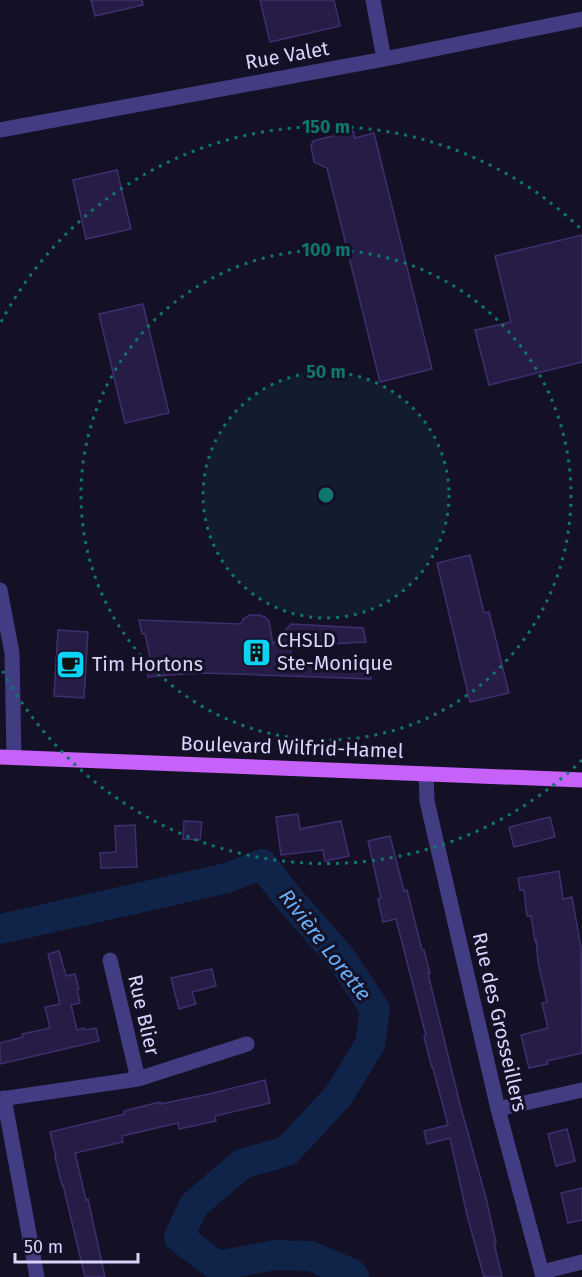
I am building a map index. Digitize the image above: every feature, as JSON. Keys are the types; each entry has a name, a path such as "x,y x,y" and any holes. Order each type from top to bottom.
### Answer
{"main road":[{"name":"Boulevard Wilfrid-Hamel","path":"7,757 582,780"}],"street":[{"path":"373,0 384,59"},
{"name":"Rue Valet","path":"0,130 384,59 582,19"},
{"path":"0,590 12,653 7,757"},
{"name":"Rue des Grosseillers","path":"426,774 427,801 498,1109 542,1274"},
{"name":"Rue Blier","path":"110,960 138,1079"},
{"path":"37,1277 2,1099 138,1079 247,1044"},
{"path":"498,1109 582,1090"},
{"path":"542,1274 582,1262"}],"building":[{"path":"91,0 142,0 143,5 95,16"},
{"path":"260,0 334,0 340,26 270,42"},
{"path":"353,131 355,138 374,133 432,369 380,382 327,168 314,162 311,146 313,141"},
{"path":"117,170 131,229 86,239 73,180"},
{"path":"582,235 582,362 489,385 475,330 511,322 495,256"},
{"path":"143,304 169,413 125,423 99,314"},
{"path":"470,555 484,613 489,612 509,693 470,702 437,563"},
{"name":"CHSLD Ste-Monique","path":"250,615 259,615 269,621 273,644 291,624 363,628 366,642 291,646 291,660 368,665 371,679 205,673 148,677 145,663 151,662 145,634 142,634 139,620 241,624 243,619"},
{"name":"Tim Hortons","path":"58,630 88,632 84,698 54,696"},
{"path":"298,814 300,829 341,821 349,856 325,861 323,850 281,855 276,817"},
{"path":"550,817 555,837 514,847 509,827"},
{"path":"184,821 202,822 200,840 183,839"},
{"path":"135,825 137,867 101,868 100,853 116,852 115,826"},
{"path":"390,836 404,891 407,890 430,973 428,974 461,1108 486,1198 502,1277 484,1277 450,1138 427,1144 424,1131 448,1125 396,919 383,922 378,899 381,898 368,841"},
{"path":"559,871 563,899 572,897 581,948 582,1053 547,1061 548,1064 529,1068 521,1035 548,1028 542,1003 547,1002 531,916 527,916 524,890 520,890 518,878"},
{"path":"59,951 66,976 75,974 79,989 77,990 80,1003 71,1005 77,1030 96,1028 99,1041 0,1064 0,1043 23,1037 22,1034 50,1028 45,1007 60,1004 48,954"},
{"path":"212,969 216,986 192,992 196,1004 179,1009 171,978"},
{"path":"265,1080 270,1103 215,1116 216,1121 179,1129 178,1123 122,1136 123,1142 75,1153 86,1200 88,1199 105,1277 85,1277 50,1132 125,1114 124,1111 160,1102 160,1104 209,1094"},
{"path":"567,1129 575,1161 556,1166 548,1134"},
{"path":"582,1188 582,1220 568,1223 561,1193"}],"waterway":[{"name":"Rivière Lorette","path":"0,929 227,878 262,864 341,958 375,1009 370,1044 339,1095 287,1151 242,1164 194,1205 179,1237 217,1266 275,1255 310,1256 351,1273 354,1277"}],"place":[{"name":"CHSLD Ste-Monique","path":"256,652"},
{"name":"Tim Hortons","path":"71,664"}]}
